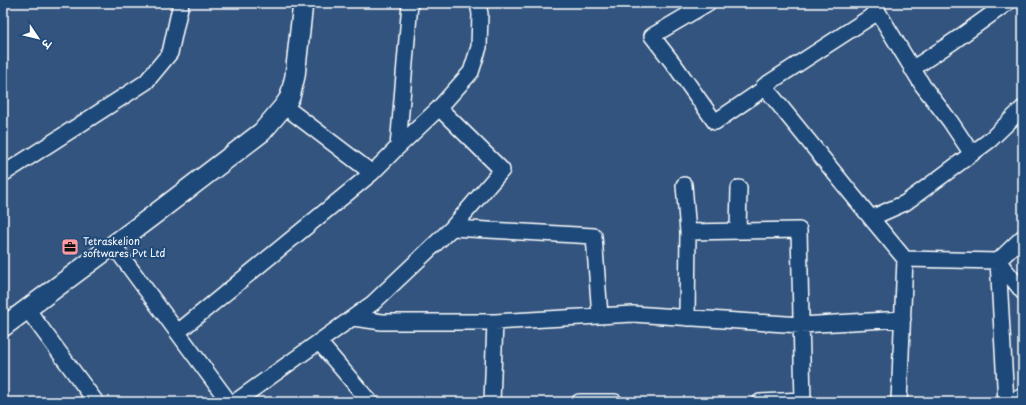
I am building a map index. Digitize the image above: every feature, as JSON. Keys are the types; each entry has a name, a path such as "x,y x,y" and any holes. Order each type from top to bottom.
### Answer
{"street":[{"path":"3,174 146,82 170,52 181,3"},
{"path":"6,320 27,309 262,132 290,97 295,76 303,3"},
{"path":"398,147 410,3"},
{"path":"178,332 372,173 439,108 471,72 479,47 480,14 478,3"},
{"path":"708,3 652,36 715,122 766,88"},
{"path":"912,69 954,42 1007,3"},
{"path":"899,402 905,259 764,86 875,7 923,86 950,121 972,154"},
{"path":"284,106 372,173"},
{"path":"235,402 373,303 452,228 502,170 439,108"},
{"path":"871,218 905,202 972,154 990,140 1023,108"},
{"path":"684,185 688,232 686,318"},
{"path":"738,231 739,188"},
{"path":"452,228 594,236 600,316"},
{"path":"688,232 799,230 803,401 760,402"},
{"path":"905,259 998,261 1023,237"},
{"path":"113,245 229,402"},
{"path":"998,261 1023,292"},
{"path":"998,261 1006,402"},
{"path":"27,309 96,402"},
{"path":"353,318 382,322 495,322 633,314 801,325 903,319"},
{"path":"492,402 495,322"},
{"path":"319,342 370,402"},
{"path":"1011,402 1023,396"},
{"path":"579,402 615,402"}],"place":[{"name":"Tetraskelion softwares Pvt Ltd","path":"70,247"}]}
